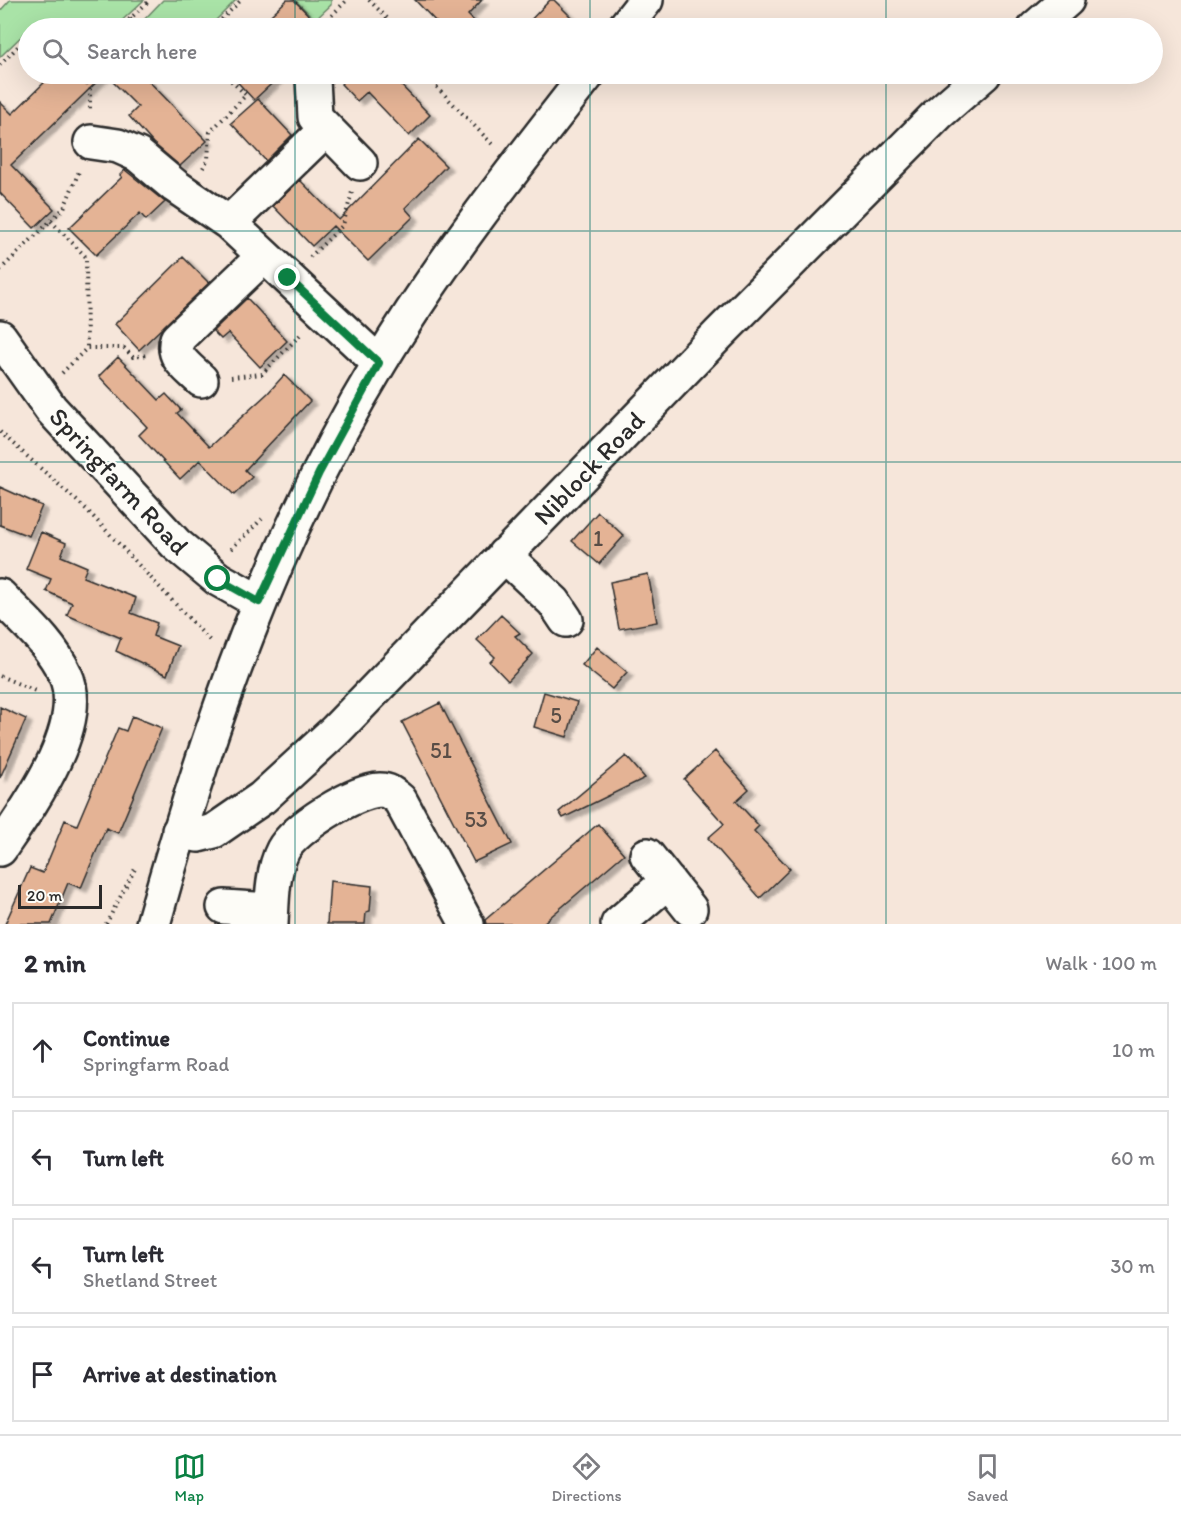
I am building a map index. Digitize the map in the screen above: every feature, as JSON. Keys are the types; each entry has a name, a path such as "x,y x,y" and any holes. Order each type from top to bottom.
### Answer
{"street":[{"path":"632,18 646,0"},
{"path":"1046,18 1067,0"},
{"path":"313,84 315,117 360,163"},
{"path":"153,924 179,831 259,602 319,473 379,363 487,204 580,84"},
{"name":"Niblock Road","path":"179,831 198,835 214,831 262,798 335,731 761,292 938,114 972,84"},
{"path":"229,224 326,129"},
{"path":"91,142 118,146 133,152 229,224 379,363"},
{"path":"201,380 176,352 176,343 180,335 264,256"},
{"name":"Springfarm Road","path":"0,337 40,394 176,544 218,579 259,602"},
{"path":"504,555 554,602 566,620"},
{"path":"0,596 51,649 67,676 72,705 67,729 42,783 0,849"},
{"path":"224,907 271,917 282,851 291,838 301,829 343,804 371,792 382,790 392,793 400,800 467,924"},
{"path":"647,855 690,909"},
{"path":"618,924 668,881"}],"path":[{"path":"131,18 150,0"},
{"path":"223,18 241,0"},
{"path":"329,18 347,0"},
{"path":"369,0 387,18"},
{"path":"0,65 18,46"},
{"path":"0,270 64,208 91,142 90,88 87,84"},
{"path":"189,196 208,159 210,132 246,95 234,84"},
{"path":"434,84 500,152"},
{"path":"288,278 344,225 360,163"},
{"path":"51,221 86,257 87,348"},
{"path":"201,380 262,374 323,311"},
{"path":"40,394 87,348 124,348 133,357 176,352"},
{"path":"0,432 87,510 215,647"}],"green space":[{"path":"10,0 144,0 125,18 18,18 18,40 0,57 0,11"},
{"path":"163,0 236,0 218,18 146,18"},
{"path":"295,0 331,0 331,5 317,18 313,18"}],"building":[{"path":"287,0 294,0 311,18 268,18"},
{"path":"415,0 482,0 468,15 471,18 432,18"},
{"path":"550,0 554,0 572,18 533,18"},
{"path":"43,84 95,84 11,165 54,209 34,228 0,193 0,102 12,114"},
{"path":"115,84 152,84 207,141 180,166 153,143 129,116 138,107"},
{"path":"239,84 271,84 254,100"},
{"path":"341,84 400,84 430,115 409,136 367,92 357,101"},
{"path":"258,99 292,135 266,161 231,123"},
{"path":"419,139 446,166 405,208 413,217 368,261 333,226 312,246 273,206 300,180 339,220"},
{"path":"125,170 165,202 146,220 140,213 96,255 69,228 122,177 120,175"},
{"path":"183,257 209,283 139,350 115,324"},
{"path":"247,298 287,341 260,367 228,333 221,339 213,331"},
{"path":"118,357 159,400 166,394 181,410 177,413 209,447 268,393 284,375 310,401 245,470 252,477 234,495 200,460 180,479 139,435 147,427 99,376"},
{"path":"0,487 42,506 29,536 0,525"},
{"path":"598,512 624,536 599,564 572,541"},
{"path":"41,532 66,543 61,556 87,567 83,577 136,598 131,613 157,623 153,636 178,646 167,675 116,651 121,638 67,615 72,603 46,591 51,579 26,569"},
{"path":"648,574 657,622 619,629 610,582"},
{"path":"501,615 520,633 515,636 533,654 508,681 490,662 495,657 477,640"},
{"path":"597,647 627,672 612,689 582,665"},
{"path":"544,692 577,702 567,737 534,727"},
{"path":"440,703 512,844 474,862 402,722"},
{"path":"0,707 26,719 0,778"},
{"path":"132,716 162,728 118,833 106,828 81,888 68,883 51,924 5,924 30,868 43,873 65,820 77,825 118,728 126,731"},
{"path":"715,751 749,789 736,801 759,826 754,831 790,869 760,898 708,838 724,824 684,779"},
{"path":"626,756 645,778 563,818 559,812"},
{"path":"598,824 624,854 542,924 486,924 485,920"},
{"path":"330,881 372,886 370,911 366,912 365,924 327,924"}],"route":[{"path":"218,579 259,602 319,473 379,363 288,278"}]}
